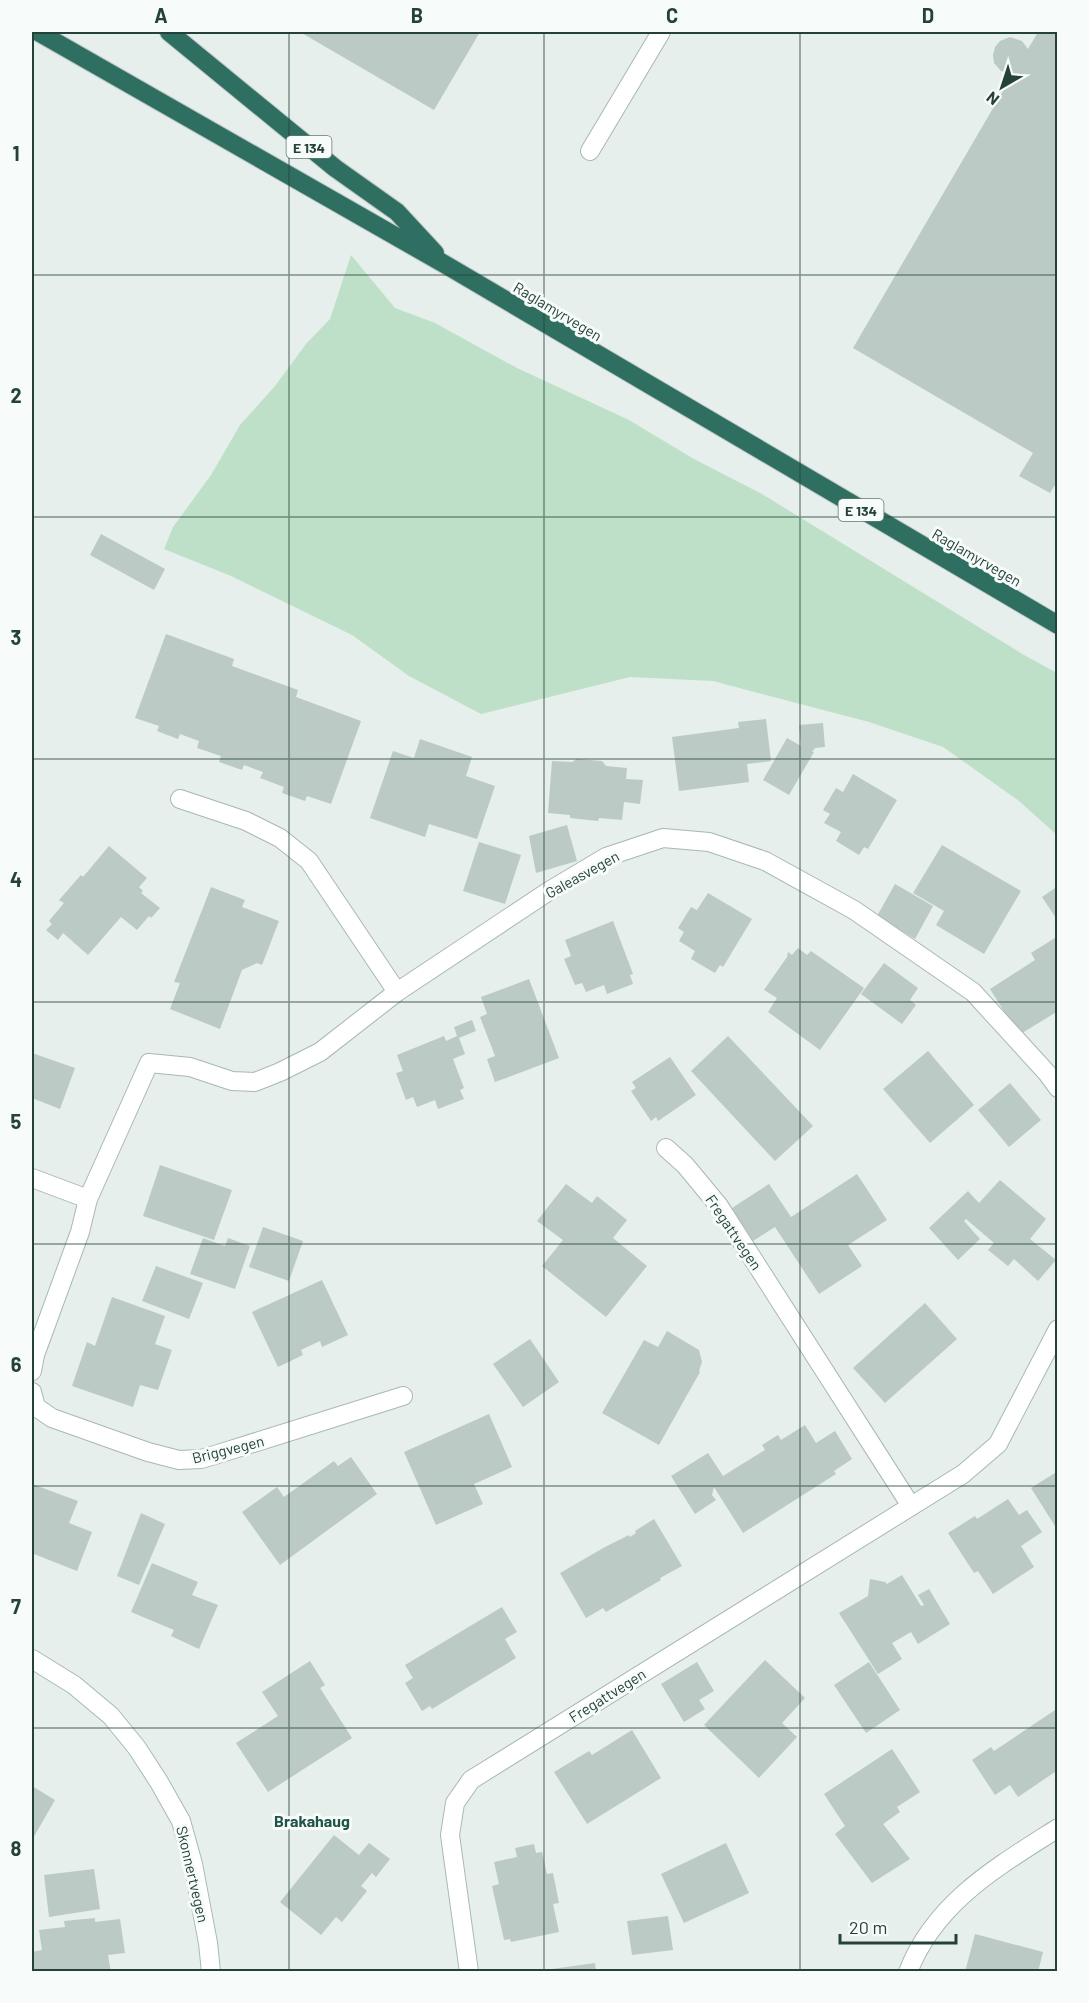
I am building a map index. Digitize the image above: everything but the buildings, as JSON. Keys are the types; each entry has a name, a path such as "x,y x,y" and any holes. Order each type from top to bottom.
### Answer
{"highway":[{"name":"Raglamyrvegen","path":"38,32 446,265 1058,625"},
{"name":"E 134","path":"169,32 335,168 397,212 446,265"}],"street":[{"path":"590,151 661,32"},
{"path":"180,799 246,821 280,838 309,861 397,992"},
{"name":"Galeasvegen","path":"88,1199 149,1063 190,1068 232,1081 255,1082 280,1072 320,1052 397,992 549,891 606,858 663,838 709,842 765,861 854,910 973,992 1058,1088"},
{"name":"Fregattvegen","path":"666,1148 685,1165 719,1206 911,1506"},
{"path":"32,1178 88,1199 80,1232 35,1355 32,1371"},
{"name":"Fregattvegen","path":"469,1971 450,1835 455,1803 471,1780 963,1474 998,1444 1058,1329"},
{"name":"Briggvegen","path":"32,1392 36,1407 52,1418 148,1452 179,1460 201,1459 403,1396"},
{"name":"Skonnertvegen","path":"32,1659 74,1686 111,1716 137,1748 159,1782 181,1821 193,1864 208,1942 211,1971"},
{"path":"908,1971 916,1951 939,1917 982,1877 1058,1828"}],"green space":[{"path":"351,255 395,308 435,323 517,368 629,420 694,459 762,494 1057,673 1057,835 1019,801 943,747 869,722 713,681 630,677 481,714 409,676 352,635 231,576 164,549 173,527 211,475 240,425 275,386 306,344 330,319"}],"district":[{"name":"Brakahaug","path":"312,1820"}]}
